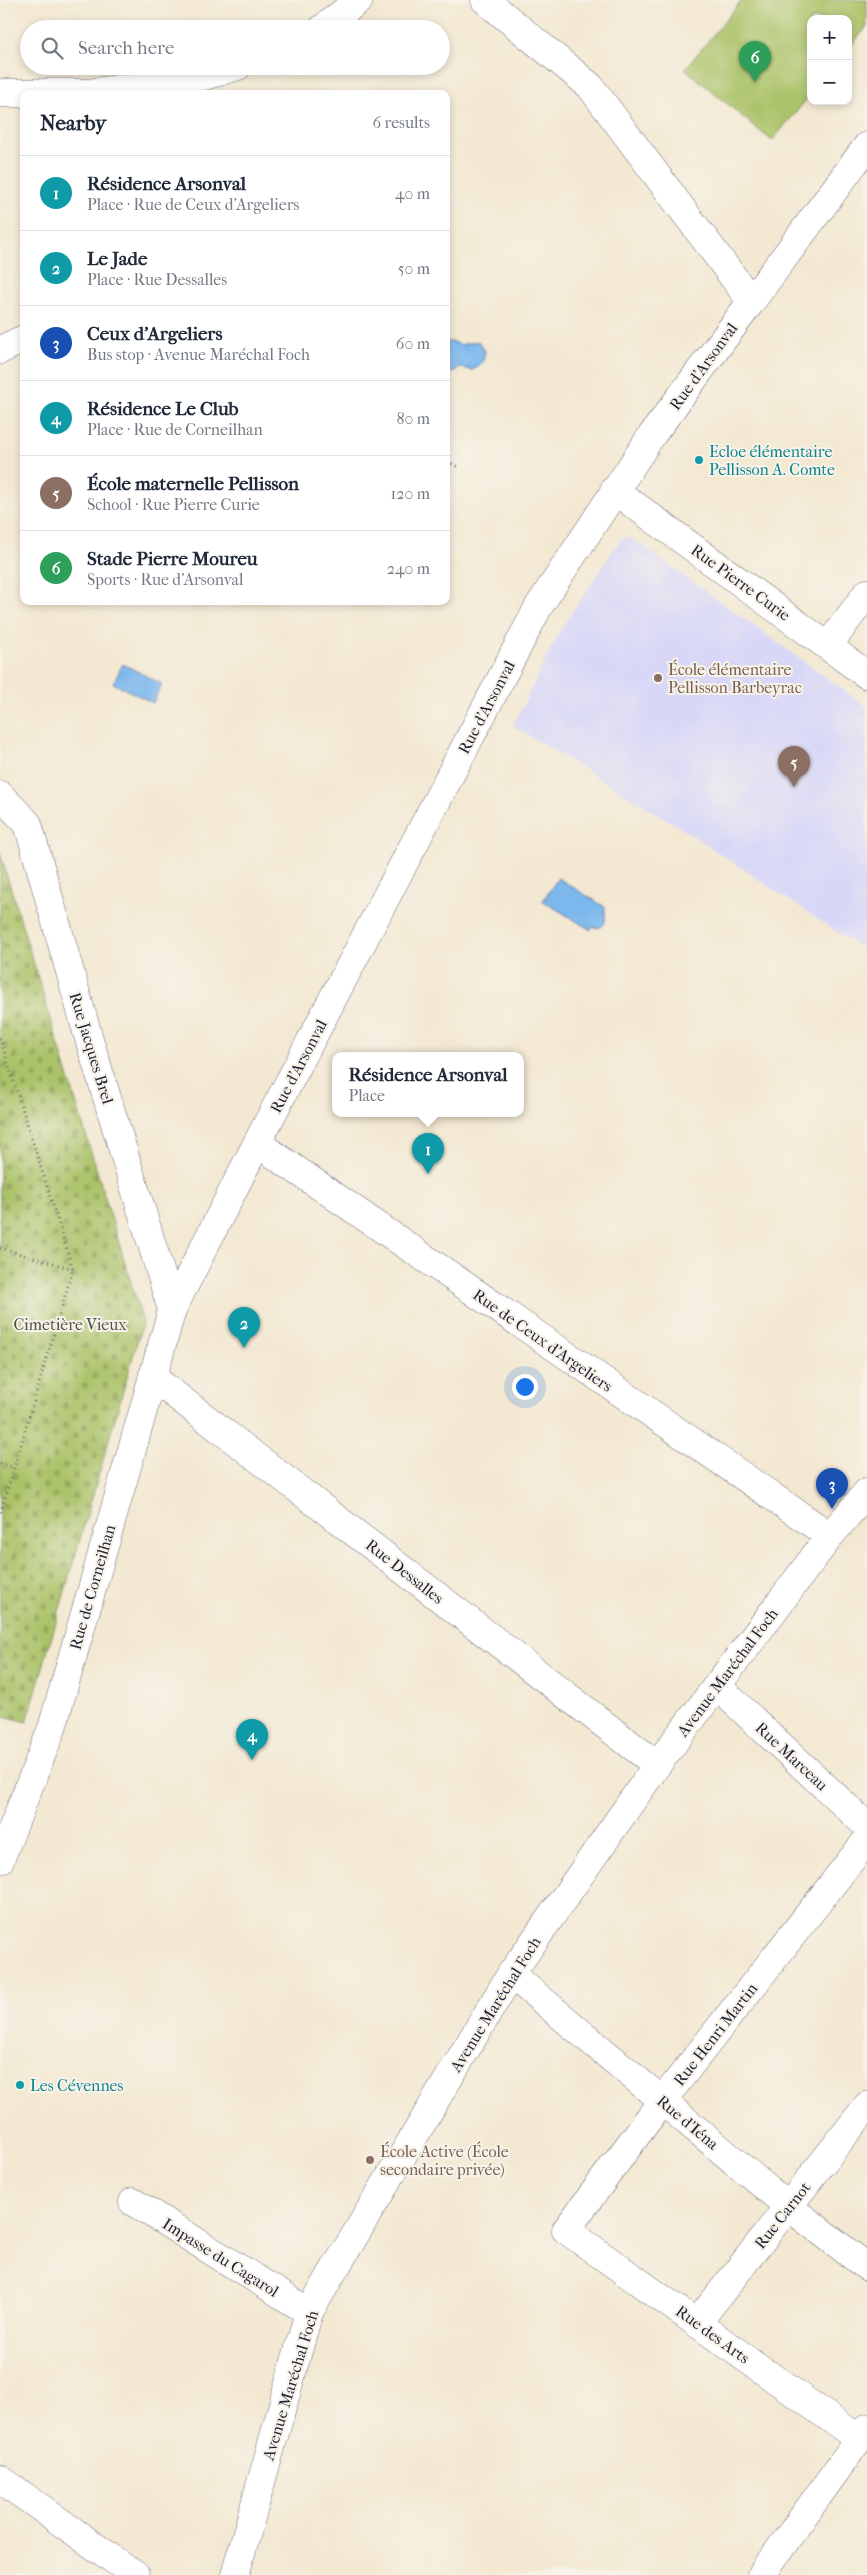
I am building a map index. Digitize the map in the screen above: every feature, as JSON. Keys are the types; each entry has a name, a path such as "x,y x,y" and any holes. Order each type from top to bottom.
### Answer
{"street":[{"path":"333,20 359,0"},
{"path":"485,0 590,86 751,301"},
{"path":"134,90 196,86 219,75"},
{"path":"0,93 20,93"},
{"name":"Rue d'Arsonval","path":"172,1310 257,1143 539,606 614,490 751,301 867,146"},
{"path":"0,350 20,341"},
{"name":"Rue Pierre Curie","path":"614,490 867,675"},
{"path":"828,646 867,593"},
{"name":"Rue Jacques Brel","path":"0,795 28,824 89,1038 172,1310"},
{"name":"Rue de Ceux d'Argeliers","path":"257,1143 830,1536"},
{"name":"Rue de Corneilhan","path":"0,1860 52,1728 172,1310"},
{"name":"Rue Dessalles","path":"152,1377 657,1765"},
{"name":"Avenue Maréchal Foch","path":"235,2575 309,2312 511,1974 657,1765 830,1536 867,1492"},
{"name":"Rue Marceau","path":"717,1686 867,1826"},
{"name":"Rue Henri Martin","path":"566,2230 662,2102 867,1840"},
{"name":"Rue d'Iéna","path":"511,1974 662,2102 867,2267"},
{"name":"Rue Carnot","path":"697,2323 867,2106"},
{"name":"Impasse du Cagarol","path":"134,2202 309,2312"},
{"name":"Rue des Arts","path":"566,2230 697,2323 863,2434"},
{"path":"761,2575 863,2434"},
{"path":"0,2479 135,2575"}],"path":[{"path":"450,463 458,467"},
{"path":"0,1038 73,1269 0,1515"},
{"path":"0,1248 73,1269"},
{"path":"0,1464 14,1468"}],"shaded area":[{"path":"630,537 867,707 867,952 692,835 513,726 559,632 621,539"}],"green space":[{"path":"742,0 867,0 867,27 852,44 852,15 807,15 807,99 772,141 685,69"},
{"name":"Cimetière Vieux","path":"0,853 143,1322 27,1722 0,1715"}],"water":[{"path":"478,341 485,351 483,362 473,370 460,368 450,373 450,342 460,345"},
{"path":"123,664 162,684 153,703 113,683"},
{"path":"558,878 605,907 604,924 592,927 591,930 543,901"}],"place":[{"name":"Stade Pierre Moureu","path":"755,82"},
{"name":"Ecloe élémentaire Pellisson A. Comte","path":"699,460"},
{"name":"École élémentaire Pellisson Barbeyrac","path":"658,678"},
{"name":"École maternelle Pellisson","path":"794,787"},
{"name":"Résidence Arsonval","path":"428,1174"},
{"name":"Le Jade","path":"244,1348"},
{"name":"Ceux d'Argeliers","path":"832,1509"},
{"name":"Résidence Le Club","path":"252,1760"},
{"name":"Les Cévennes","path":"20,2085"},
{"name":"École Active (École secondaire privée)","path":"370,2160"}]}
